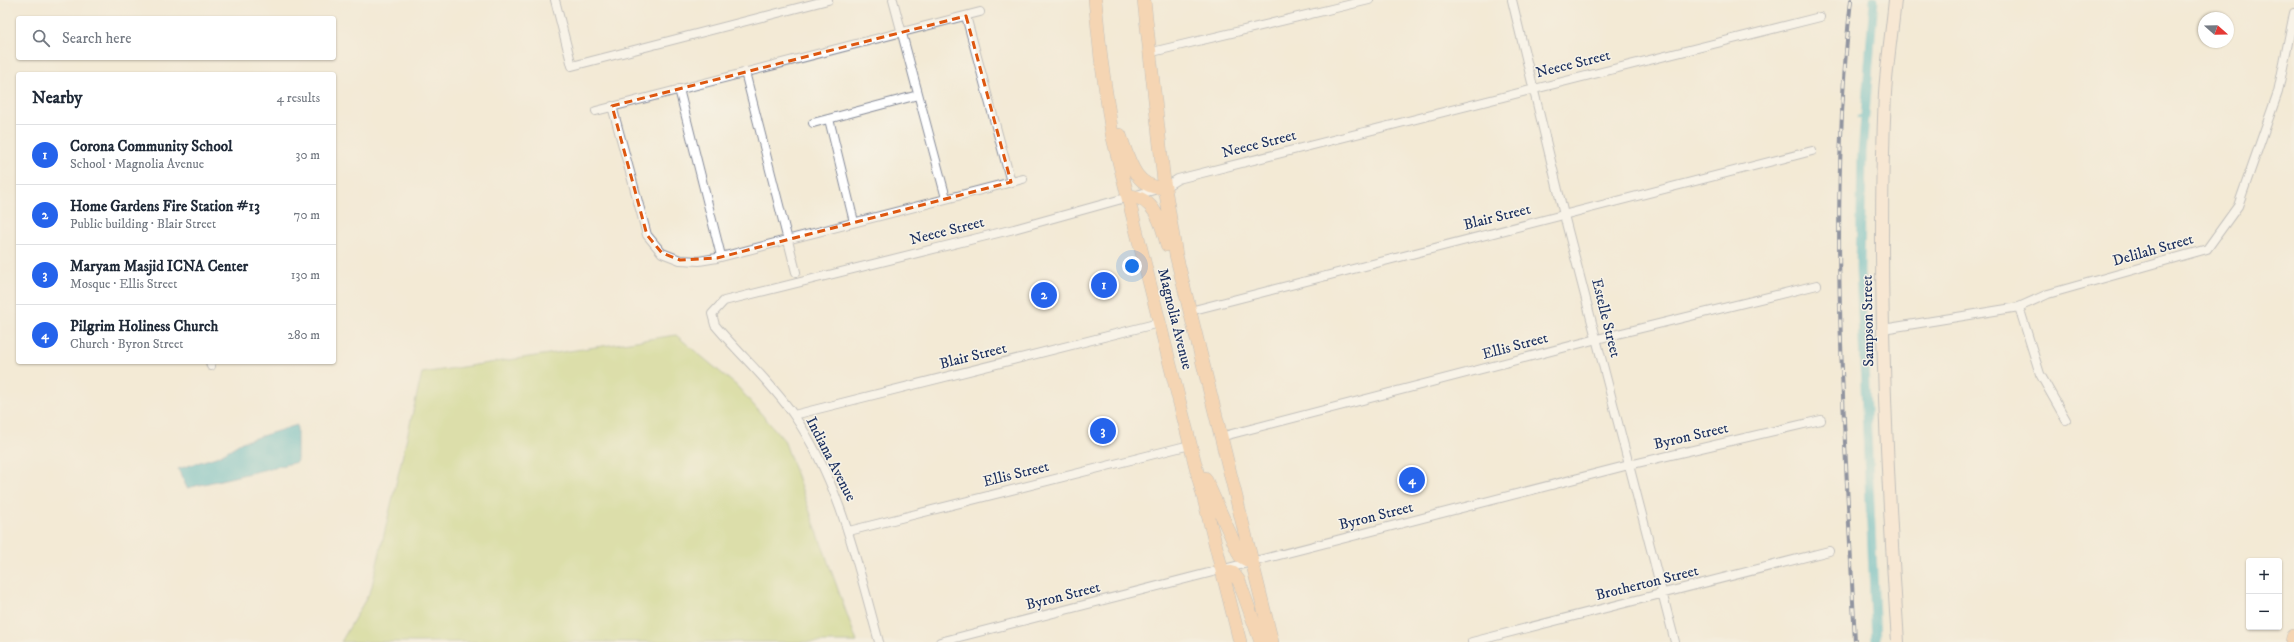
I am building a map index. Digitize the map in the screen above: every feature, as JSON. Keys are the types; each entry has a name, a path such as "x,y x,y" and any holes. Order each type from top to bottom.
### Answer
{"highway":[{"path":"2293,642 2294,637"}],"main road":[{"name":"Magnolia Avenue","path":"1095,0 1112,134 1129,196 1159,323 1240,642"},
{"name":"Magnolia Avenue","path":"1144,0 1148,54 1164,187 1184,291 1272,642"},
{"path":"1108,104 1133,167 1140,180 1152,187 1164,187"},
{"path":"1129,196 1145,200 1158,219 1184,291"},
{"path":"1190,445 1240,556 1252,563"},
{"path":"1222,570 1234,573 1239,581 1261,642"}],"street":[{"path":"555,0 572,66 828,0"},
{"path":"893,0 946,198"},
{"path":"1148,54 1369,0"},
{"name":"Estelle Street","path":"1512,0 1564,215 1675,642"},
{"name":"Sampson Street","path":"1895,0 1886,92 1882,202 1883,329 1898,642"},
{"path":"596,111 980,12"},
{"name":"Delilah Street","path":"1883,329 2019,307 2048,294 2207,249 2238,206 2278,92 2294,14"},
{"path":"966,16 1011,182"},
{"name":"Neece Street","path":"712,314 724,301 1014,229 1164,187 1178,179 1820,17"},
{"path":"746,72 789,239 796,272"},
{"path":"679,90 721,256"},
{"path":"813,123 918,95"},
{"path":"612,106 648,236 662,253 680,260 699,261 721,256 1023,179"},
{"path":"829,119 854,222"},
{"name":"Blair Street","path":"1190,311 1812,151"},
{"name":"Ellis Street","path":"1220,437 1817,285"},
{"path":"2019,307 2040,374 2066,420"},
{"name":"Indiana Avenue","path":"712,314 715,325 780,397 794,415 836,496 849,531 879,642"},
{"name":"Blair Street","path":"794,415 1159,323"},
{"name":"Byron Street","path":"940,642 1629,465 1821,420"},
{"name":"Ellis Street","path":"849,531 1190,445"},
{"name":"Brotherton Street","path":"1472,642 1828,552"}],"highlighted area":[{"path":"966,16 1011,182 717,258 680,260 662,253 647,235 612,106"}],"green space":[{"path":"676,335 737,386 784,440 857,642 341,642 371,590 422,373"}],"water":[{"path":"297,425 297,462 187,488 178,469 219,456 242,442"}],"waterway":[{"path":"1874,0 1862,154 1860,270 1876,642"},
{"path":"1858,117 1864,115"},
{"path":"1863,339 1867,338"}],"railway":[{"path":"1851,0 1844,80 1840,160 1839,241 1843,401 1855,642"}],"place":[{"name":"Corona Community School","path":"1104,285"},
{"name":"Home Gardens Fire Station #13","path":"1044,295"},
{"name":"Maryam Masjid ICNA Center","path":"1103,431"},
{"name":"Pilgrim Holiness Church","path":"1412,480"}]}
